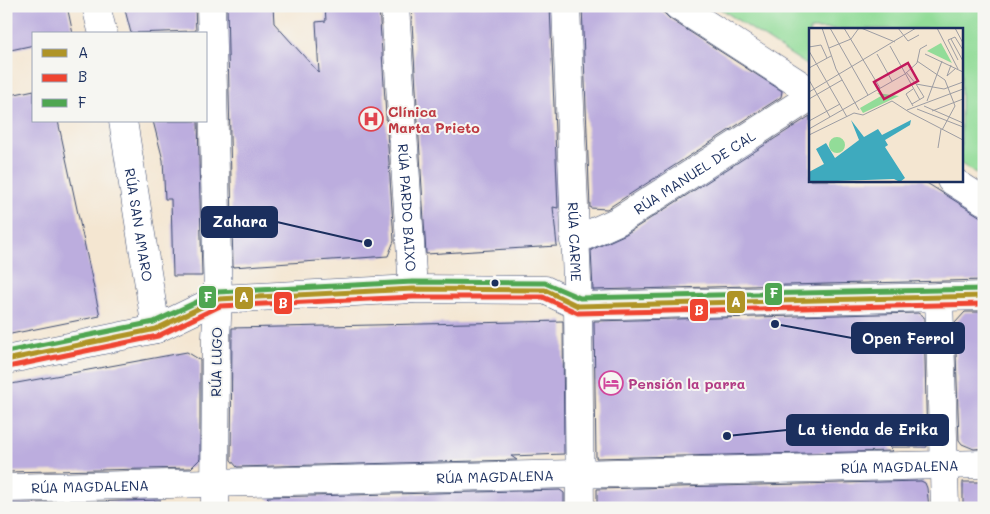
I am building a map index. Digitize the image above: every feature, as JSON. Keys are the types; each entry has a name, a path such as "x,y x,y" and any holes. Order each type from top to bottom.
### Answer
{"street":[{"path":"96,6 102,32"},
{"name":"RÚA LUGO","path":"210,6 218,299 215,495"},
{"name":"RÚA PARDO BAIXO","path":"395,6 413,289"},
{"name":"RÚA CARME","path":"566,6 578,306 580,508"},
{"path":"678,6 809,89"},
{"name":"RÚA MANUEL DE CAL","path":"574,241 618,221 809,97"},
{"name":"RÚA SAN AMARO","path":"123,122 156,329"},
{"path":"953,181 984,201"},
{"path":"6,360 156,329 218,299 413,289 545,290 578,306 984,296"},
{"path":"939,297 945,508"},
{"name":"RÚA MAGDALENA","path":"6,488 215,495 579,473 984,464"}],"green space":[{"path":"716,6 984,6 984,178 962,165 962,28 809,28 809,66"}],"building":[{"path":"6,6 67,6 73,32 32,32 32,45 6,51"},
{"path":"124,6 195,6 196,31 131,32"},
{"path":"227,6 273,6 274,23 319,73 316,22 326,21 325,6 379,6 394,241 388,256 233,267"},
{"path":"411,6 550,6 558,208 553,207 557,246 426,254"},
{"path":"582,6 653,6 670,19 782,91 781,97 607,209 590,208"},
{"path":"32,90 32,122 58,122 100,316 6,335 6,96"},
{"path":"809,117 809,181 924,181 984,219 984,280 593,290 591,250 626,234"},
{"path":"153,122 198,122 202,276 173,276 171,199 165,199 163,160"},
{"path":"965,312 984,312 984,448 974,449 962,444 959,440 955,323"},
{"path":"918,313 924,317 927,447 889,447 893,451 596,458 594,321"},
{"path":"563,321 564,454 511,456 517,460 237,467 231,460 232,328"},
{"path":"187,352 200,360 200,459 191,468 6,472 6,385"},
{"path":"921,481 925,483 927,488 929,508 597,508 597,489"},
{"path":"963,482 984,482 984,508 963,508"},
{"path":"560,490 564,493 564,508 278,508 267,497"},
{"path":"161,500 153,508 6,508 6,504"}],"transit line":[{"name":"F","path":"6,352 154,322 218,292 413,282 545,283 580,298 984,289"},
{"name":"A","path":"6,360 156,329 218,299 413,289 545,290 578,306 984,296"},
{"name":"B","path":"8,367 158,336 220,306 413,297 543,297 578,313 984,304"}],"place":[{"name":"Clínica Marta Prieto","path":"371,119"},
{"name":"Zahara","path":"368,243"},
{"name":"Open Ferrol","path":"775,324"},
{"name":"Pensión la parra","path":"611,383"},
{"name":"La tienda de Erika","path":"727,436"}]}
